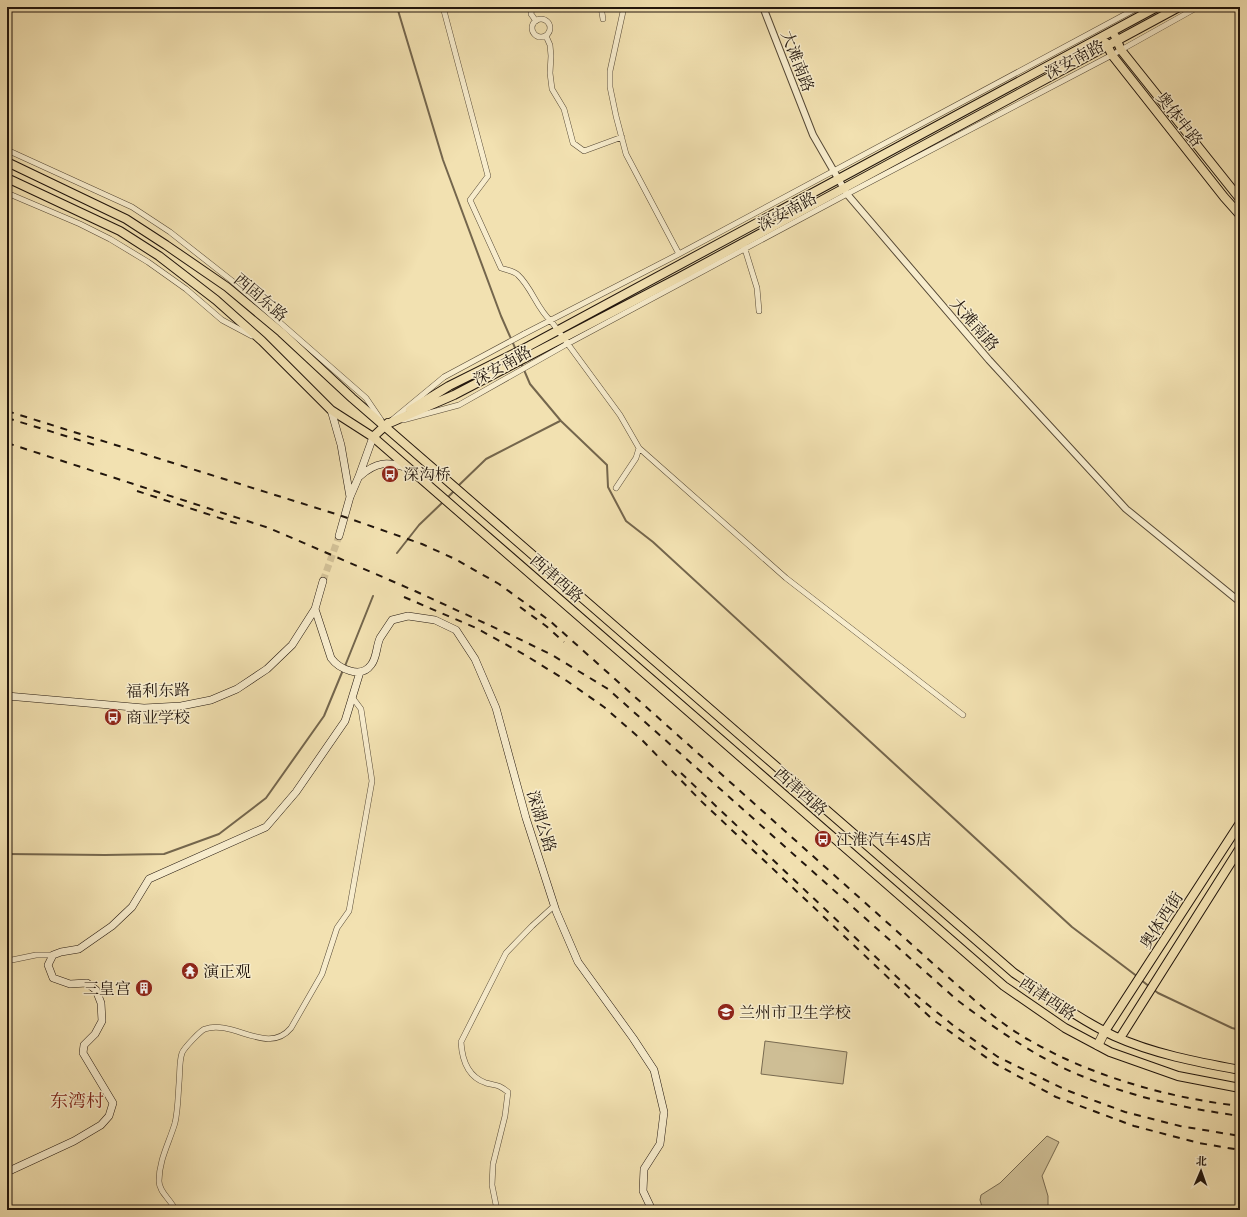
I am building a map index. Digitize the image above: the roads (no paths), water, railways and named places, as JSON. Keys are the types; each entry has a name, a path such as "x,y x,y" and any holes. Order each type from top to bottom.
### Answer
{"highway":[{"path":"1098,1045 1105,1031"}],"main road":[{"name":"深安南路","path":"385,425 454,395 531,350 558,331 836,176 1157,7"},
{"name":"深安南路","path":"385,425 449,386 531,350 565,341 744,246 1179,7"},
{"name":"奥体中路","path":"1112,32 1118,41 1121,50 1240,199"},
{"name":"奥体中路","path":"1102,37 1112,55 1240,216"},
{"name":"西固东路","path":"7,162 126,219 227,286 281,332 352,398 467,497"},
{"name":"西固东路","path":"7,178 120,231 159,256 216,300 262,341 331,410 373,437 456,509"},
{"path":"331,410 341,445 350,497"},
{"path":"340,536 350,497 373,437 385,425"},
{"path":"359,476 370,468 382,464 395,464 407,468"},
{"name":"西津西路","path":"467,497 1014,973 1072,1013 1120,1038 1182,1059 1240,1070"},
{"name":"西津西路","path":"456,509 1004,986 1065,1028 1110,1052 1178,1076 1240,1088"},
{"name":"福利东路","path":"7,696 144,708 181,706 212,700 237,689 267,670 292,645 315,609 323,581"},
{"path":"7,1172 74,1140 101,1125 109,1116 113,1103 83,1053 84,1045 95,1034 102,1021 102,1003 96,990 86,983 70,984 53,978 48,965 53,956 61,952 79,949 112,926 132,907 149,879 266,827 296,792 345,722 360,672 349,671 334,663 330,658 315,609"},
{"name":"深湖公路","path":"360,672 367,670 372,664 380,639 392,620 408,616 434,620 456,630 475,660 496,708 524,812 554,906 578,962 633,1038 654,1070 664,1112 660,1144 644,1169 643,1191 652,1210"},
{"name":"奥体西街","path":"1105,1031 1240,823"},
{"name":"奥体西街","path":"1120,1038 1240,848"}],"street":[{"path":"443,7 488,176 470,200 501,268 518,274 544,316 551,321 620,415 639,448 786,578 962,715"},
{"path":"532,7 531,14 536,21"},
{"path":"601,7 603,18"},
{"path":"624,7 610,71 610,87 626,154 679,254"},
{"name":"大滩南路","path":"764,7 812,135 845,191 989,360 1126,509 1240,602"},
{"name":"深安南路","path":"385,425 444,377 679,254 836,176 1139,7"},
{"name":"深安南路","path":"845,191 1112,55 1198,7"},
{"path":"542,19 548,23 550,30 546,36 539,37 533,33 532,26 536,21 542,19"},
{"path":"546,36 550,45 550,73 552,89 564,110 573,143 584,151 622,137"},
{"path":"7,150 132,207 170,232 231,280 366,398 385,425"},
{"path":"7,193 80,224 110,239 148,262 173,280 222,320 262,341"},
{"path":"744,246 757,288 759,311"},
{"name":"深安南路","path":"385,425 459,405 537,362 565,341"},
{"path":"616,488 636,458 639,448"},
{"path":"174,1210 159,1183 161,1162 175,1122 180,1065 183,1052 203,1029 213,1027 228,1029 241,1034 270,1040 286,1035 322,974 337,928 349,911 372,781 361,709 352,697"},
{"path":"497,1210 492,1185 494,1164 505,1116 508,1092 499,1085 475,1078 470,1072 462,1055 461,1042 506,953 554,906"},
{"path":"7,961 36,955 53,956"}],"waterway":[{"path":"397,7 443,160 501,316 516,350"},
{"path":"521,363 530,384 561,421 607,465 608,487 626,521 653,542 1072,927 1138,977"},
{"path":"457,487 486,459 560,421"},
{"path":"446,499 454,491"},
{"path":"397,553 419,525 443,502"},
{"path":"345,666 373,596"},
{"path":"7,854 164,854 219,834 266,798 324,716 343,670"},
{"path":"1141,980 1150,987"},
{"path":"1154,990 1232,1028 1240,1030"}],"tunnel":[{"path":"323,581 339,536"}],"railway":[{"path":"7,411 339,515 422,544 455,559 499,584 550,621 956,984 1009,1028 1053,1053 1104,1075 1158,1091 1240,1106"},
{"path":"7,418 95,445"},
{"path":"7,443 269,528 415,591 552,655 608,689 957,1000 1006,1035 1059,1066 1081,1076 1125,1092 1170,1104 1240,1116"},
{"path":"137,491 238,524"},
{"path":"404,597 476,628 525,655 567,681 604,707 643,741 700,800 932,1019 994,1063 1056,1097 1134,1126 1199,1143 1240,1150"},
{"path":"520,607 546,626 564,642"},
{"path":"681,773 917,996 954,1026 998,1057 1066,1090 1125,1112 1180,1126 1240,1136"}],"place":[{"name":"深沟桥","path":"390,474"},
{"name":"商业学校","path":"113,717"},
{"name":"江淮汽车4S店","path":"823,839"},
{"name":"演正观","path":"190,971"},
{"name":"三皇宫","path":"144,988"},
{"name":"兰州市卫生学校","path":"726,1012"}],"district":[{"name":"东湾村","path":"77,1100"}]}
